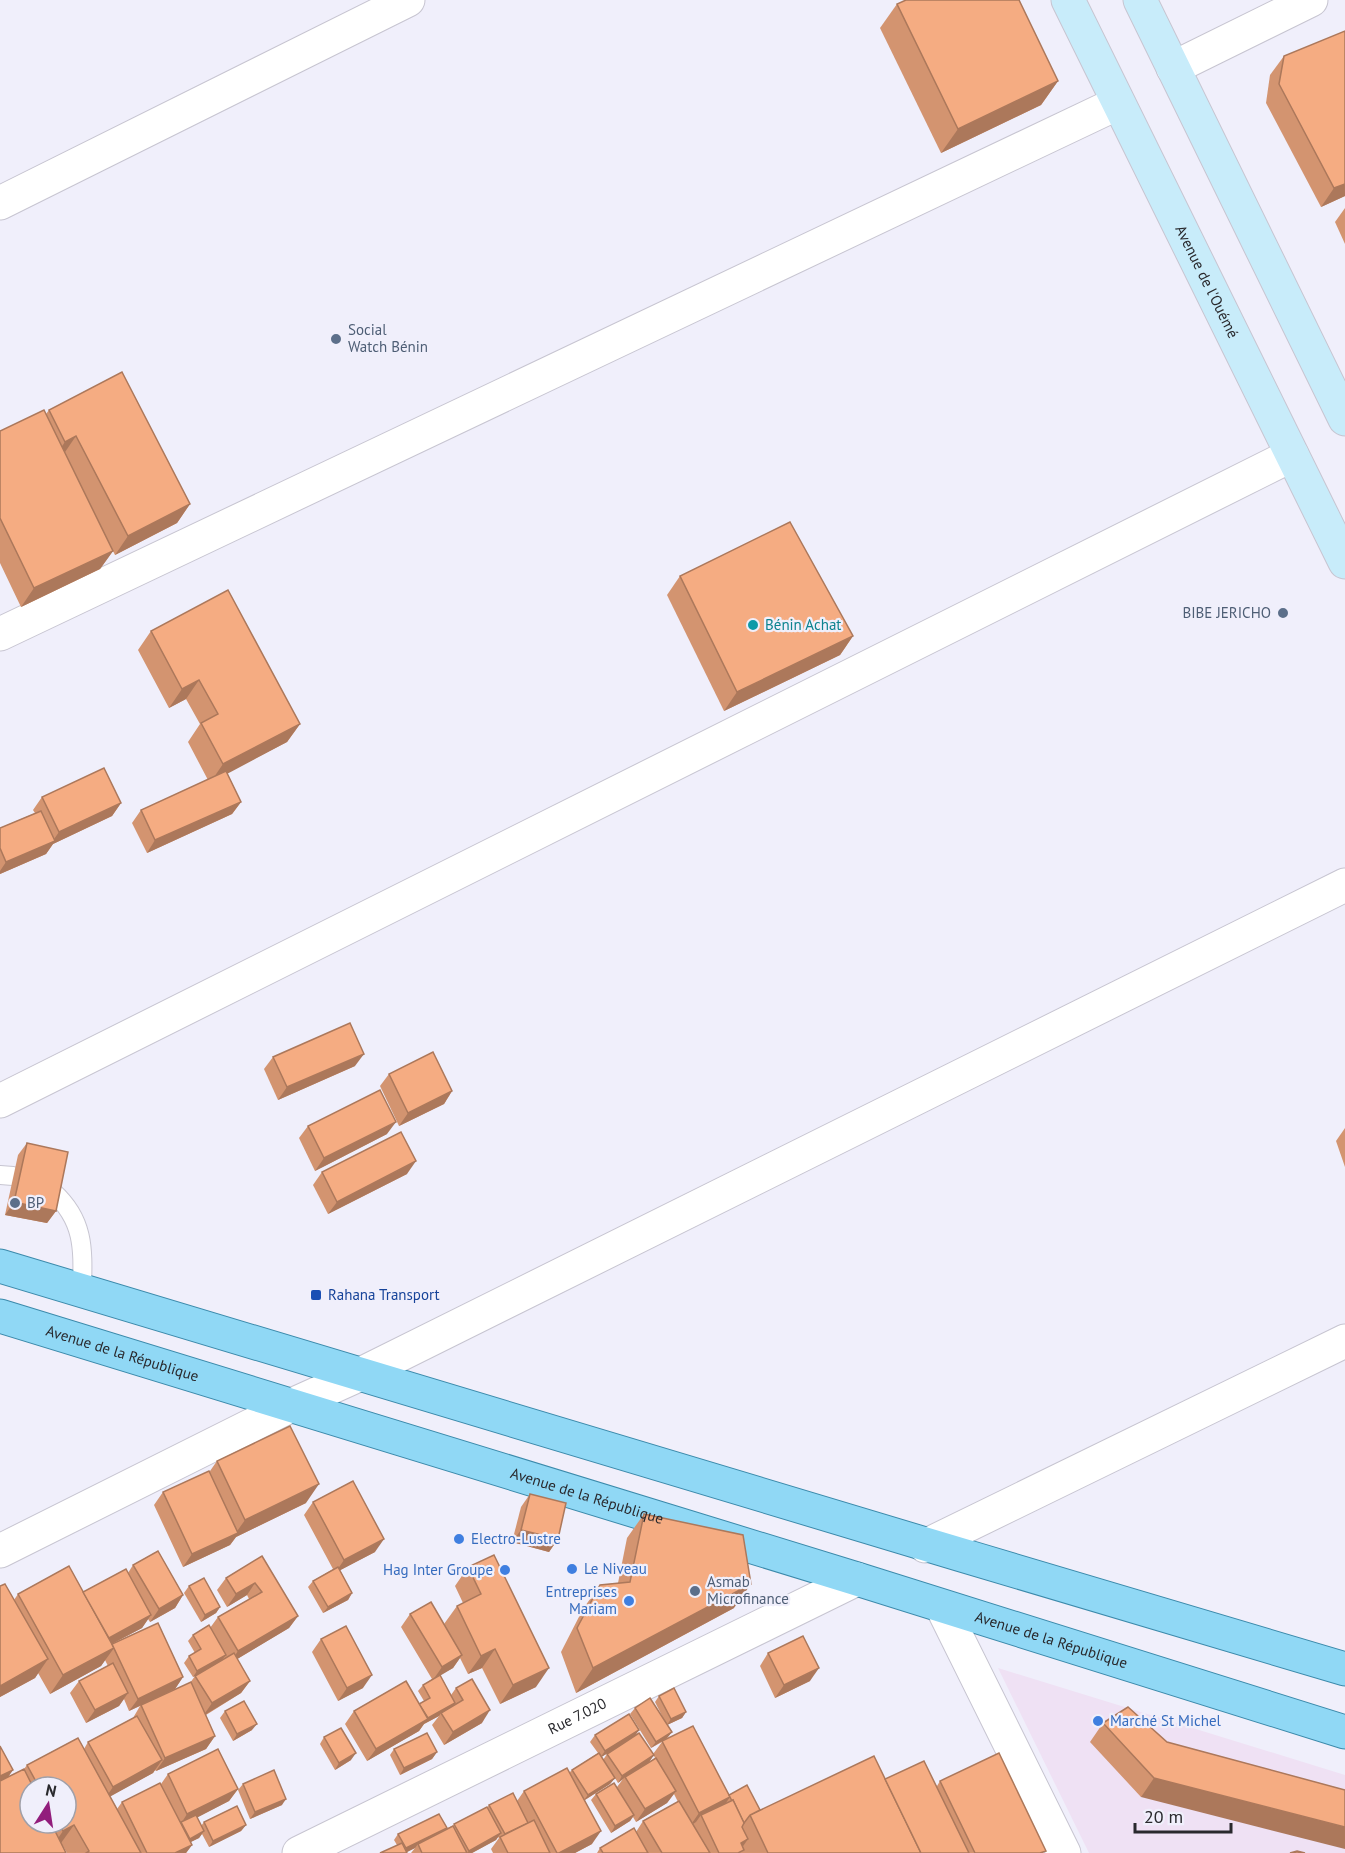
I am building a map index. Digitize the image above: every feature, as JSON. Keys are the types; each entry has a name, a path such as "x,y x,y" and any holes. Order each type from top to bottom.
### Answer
{"main road":[{"name":"Avenue de l'Ouémé","path":"1068,0 1345,562"},
{"path":"1140,0 1345,419"},
{"path":"0,1266 363,1373 925,1546 1345,1669"},
{"name":"Avenue de la République","path":"0,1316 857,1579 1345,1732"}],"street":[{"path":"0,203 408,0"},
{"path":"1173,68 1311,0"},
{"path":"0,634 1118,103"},
{"path":"0,1101 1292,455"},
{"path":"0,1551 1345,885"},
{"path":"925,1546 1345,1341"},
{"name":"Rue 7.020","path":"300,1853 857,1579"},
{"path":"942,1607 1064,1853"}],"lane":[{"path":"53,1192 69,1206 83,1244 82,1290"}],"shaded area":[{"name":"Marché St Michel","path":"998,1668 1345,1775 1345,1853 1089,1853"}],"building":[{"path":"906,0 1019,0 1058,81 958,129 897,4"},
{"path":"1345,31 1345,184 1334,188 1279,84 1284,56"},
{"path":"122,372 190,504 128,536 76,436 65,442 49,410"},
{"path":"44,410 113,551 34,588 0,518 0,431"},
{"name":"Bénin Achat","path":"790,522 853,636 737,692 680,576"},
{"path":"228,590 300,724 223,764 201,723 218,714 199,680 182,689 151,631"},
{"path":"104,768 121,803 59,832 42,797"},
{"path":"226,771 241,802 155,840 141,810"},
{"path":"41,811 55,841 6,862 0,848 0,828"},
{"path":"350,1023 364,1054 287,1087 273,1057"},
{"path":"433,1052 452,1091 408,1113 389,1074"},
{"path":"380,1090 396,1122 324,1158 308,1126"},
{"path":"401,1132 416,1161 337,1202 322,1172"},
{"path":"27,1143 68,1152 56,1211 14,1202"},
{"path":"290,1426 319,1484 245,1520 217,1461"},
{"path":"209,1471 238,1533 192,1554 163,1492"},
{"path":"353,1481 384,1539 344,1560 313,1502"},
{"path":"530,1494 566,1503 558,1539 521,1530"},
{"path":"644,1514 743,1535 751,1584 593,1668 577,1628 600,1585 630,1582"},
{"path":"158,1551 183,1595 159,1609 133,1565"},
{"path":"494,1555 549,1668 513,1685 495,1649 481,1656 457,1606 481,1594 468,1567"},
{"path":"262,1556 298,1616 238,1651 218,1617 262,1592 255,1583 236,1594 226,1578"},
{"path":"69,1566 114,1648 63,1675 18,1594"},
{"path":"338,1567 352,1593 328,1607 313,1581"},
{"path":"126,1569 151,1615 109,1638 83,1592"},
{"path":"204,1578 220,1607 205,1615 189,1586"},
{"path":"5,1584 48,1659 0,1686 0,1586"},
{"path":"431,1602 462,1655 442,1667 410,1614"},
{"path":"158,1623 183,1677 138,1699 112,1644"},
{"path":"209,1625 226,1655 197,1671 189,1656 201,1649 193,1635"},
{"path":"346,1626 372,1675 347,1688 321,1639"},
{"path":"803,1636 819,1668 784,1685 768,1653"},
{"path":"234,1653 250,1681 212,1703 195,1676"},
{"path":"113,1663 128,1693 95,1710 79,1681"},
{"path":"440,1675 455,1703 428,1718 419,1704 430,1698 423,1685"},
{"path":"472,1679 490,1710 453,1732 441,1713 463,1700 456,1688"},
{"path":"406,1681 428,1719 376,1749 354,1711"},
{"path":"191,1682 215,1736 165,1758 141,1705"},
{"path":"674,1688 686,1712 671,1719 659,1696"},
{"path":"650,1698 672,1732 656,1742 635,1708"},
{"path":"244,1701 257,1724 237,1734 225,1711"},
{"path":"1128,1707 1167,1742 1345,1790 1345,1827 1154,1778 1103,1723"},
{"path":"629,1714 639,1730 605,1751 595,1735"},
{"path":"137,1716 162,1760 113,1787 88,1742"},
{"path":"693,1726 730,1797 699,1813 662,1741"},
{"path":"341,1728 356,1753 339,1763 324,1737"},
{"path":"427,1733 437,1752 404,1768 394,1749"},
{"path":"639,1733 654,1755 622,1776 607,1754"},
{"path":"78,1738 141,1853 86,1853 89,1851 78,1832 78,1775 32,1775 27,1765"},
{"path":"0,1746 13,1770 0,1776"},
{"path":"218,1749 238,1789 187,1814 168,1774"},
{"path":"599,1753 615,1778 588,1795 572,1770"},
{"path":"999,1753 1046,1851 1040,1853 975,1853 940,1781"},
{"path":"874,1756 921,1853 768,1853 750,1815"},
{"path":"656,1758 676,1791 645,1809 625,1777"},
{"path":"924,1761 969,1853 921,1853 885,1779"},
{"path":"567,1768 601,1831 557,1853 524,1791"},
{"path":"24,1769 27,1775 18,1775 18,1835 57,1835 66,1853 0,1853 0,1781"},
{"path":"274,1770 286,1799 255,1812 243,1784"},
{"path":"160,1783 192,1845 175,1853 147,1853 122,1802"},
{"path":"614,1783 634,1815 615,1826 596,1794"},
{"path":"747,1785 760,1810 750,1815 744,1823 729,1795"},
{"path":"513,1793 528,1823 505,1834 489,1805"},
{"path":"733,1800 744,1823 742,1827 748,1839 741,1843 744,1850 738,1853 719,1853 701,1815"},
{"path":"679,1801 710,1853 662,1853 643,1821"},
{"path":"237,1806 246,1825 213,1841 204,1822"},
{"path":"487,1807 501,1833 469,1851 454,1824"},
{"path":"439,1814 447,1828 406,1848 398,1834"},
{"path":"196,1815 204,1831 190,1839 181,1822"},
{"path":"534,1820 550,1853 508,1853 500,1837"},
{"path":"453,1826 467,1853 422,1853 418,1844"},
{"path":"634,1828 648,1853 603,1853 600,1848"},
{"path":"402,1843 407,1853 380,1853"}],"place":[{"name":"Social Watch Bénin","path":"336,339"},
{"name":"BIBE JERICHO","path":"1283,613"},
{"name":"Bénin Achat","path":"753,625"},
{"name":"BP","path":"15,1203"},
{"name":"Rahana Transport","path":"316,1295"},
{"name":"Electro-Lustre","path":"459,1539"},
{"name":"Le Niveau","path":"572,1569"},
{"name":"Hag Inter Groupe","path":"505,1570"},
{"name":"Asmab Microfinance","path":"695,1591"},
{"name":"Entreprises Mariam","path":"629,1601"},
{"name":"Marché St Michel","path":"1098,1721"}]}
